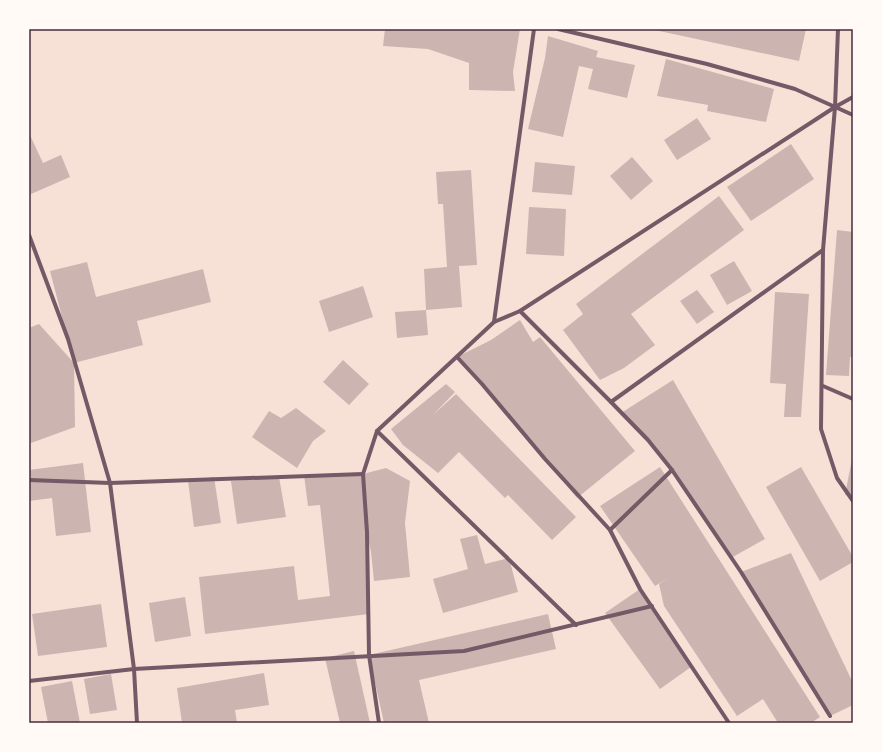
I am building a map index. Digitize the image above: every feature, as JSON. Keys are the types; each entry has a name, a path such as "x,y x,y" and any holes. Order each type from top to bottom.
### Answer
{"street":[{"path":"494,322 534,29"},
{"path":"558,29 722,68 795,88 853,115"},
{"path":"838,29 834,107 823,250 821,429 837,478 853,501"},
{"path":"379,723 370,655 367,532 363,474 377,431 494,322 520,311 834,107 853,97"},
{"path":"29,235 68,339 110,483 134,668 138,723"},
{"path":"611,402 823,250"},
{"path":"520,311 648,440 672,470 741,572 830,716"},
{"path":"457,357 482,384 545,459 610,530 640,588 729,723"},
{"path":"822,386 853,399"},
{"path":"377,431 576,625"},
{"path":"610,530 672,470"},
{"path":"29,480 110,483 363,474"},
{"path":"29,681 134,668 464,651 652,606"}],"building":[{"path":"385,29 520,29 513,72 515,91 469,90 469,63 428,49 383,46"},
{"path":"650,29 806,29 799,61"},
{"path":"548,36 598,51 596,57 635,65 627,98 588,89 593,69 579,66 563,137 528,129 545,58"},
{"path":"666,59 774,89 766,122 707,111 708,105 657,96"},
{"path":"697,118 711,139 677,160 664,140"},
{"path":"29,133 43,163 61,155 70,177 31,194 29,188"},
{"path":"791,144 814,179 751,221 727,187"},
{"path":"632,157 653,181 631,200 610,176"},
{"path":"535,162 575,166 572,195 532,192"},
{"path":"471,170 477,265 459,266 462,307 426,310 424,269 447,267 443,204 438,204 436,172"},
{"path":"719,196 744,230 631,314 655,345 624,368 600,380 563,330 583,314 576,304"},
{"path":"529,207 566,209 564,256 526,254"},
{"path":"837,230 853,232 853,357 850,357 849,376 826,375"},
{"path":"734,261 752,291 727,305 710,275"},
{"path":"87,262 96,297 203,269 211,302 137,321 143,345 74,363 50,271"},
{"path":"363,286 373,317 329,332 319,301"},
{"path":"697,290 714,312 697,324 680,301"},
{"path":"775,292 809,294 801,417 784,417 786,384 770,383"},
{"path":"426,310 428,335 397,338 395,312"},
{"path":"520,320 533,342 540,337 635,451 577,498 482,384 457,357 491,340"},
{"path":"39,324 74,363 75,427 31,443 29,436 29,328"},
{"path":"343,360 369,384 349,405 323,382"},
{"path":"673,380 765,539 731,558 666,462 621,413"},
{"path":"446,384 455,392 433,415 456,394 576,517 552,540 508,495 505,498 459,452 438,473 403,445 391,429"},
{"path":"296,408 326,431 313,441 297,468 252,437 269,411 281,418"},
{"path":"853,459 853,496 845,495"},
{"path":"83,463 91,532 56,536 52,498 29,501 29,470"},
{"path":"660,467 820,717 811,723 778,723 763,699 737,716 664,606 659,584 668,578 655,586 600,506"},
{"path":"801,467 853,557 853,562 820,581 766,487"},
{"path":"386,468 410,481 405,523 410,577 374,581 367,532 369,614 205,634 199,577 294,566 298,600 330,596 320,505 308,506 304,475 363,474"},
{"path":"214,477 221,523 194,527 188,481"},
{"path":"279,477 286,517 237,524 231,481"},
{"path":"477,535 485,564 509,558 518,592 443,613 433,579 468,569 460,539"},
{"path":"791,553 853,683 853,705 830,716 741,572"},
{"path":"640,589 691,667 660,689 605,613"},
{"path":"185,597 191,636 155,642 149,603"},
{"path":"101,604 107,647 38,656 32,614"},
{"path":"548,614 556,649 419,680 429,723 392,723 392,721 384,723 369,655"},
{"path":"354,651 370,723 340,723 325,658"},
{"path":"264,673 269,705 235,710 237,723 182,723 177,688"},
{"path":"111,674 117,710 90,714 84,679"},
{"path":"72,681 80,723 48,723 41,687"}]}
